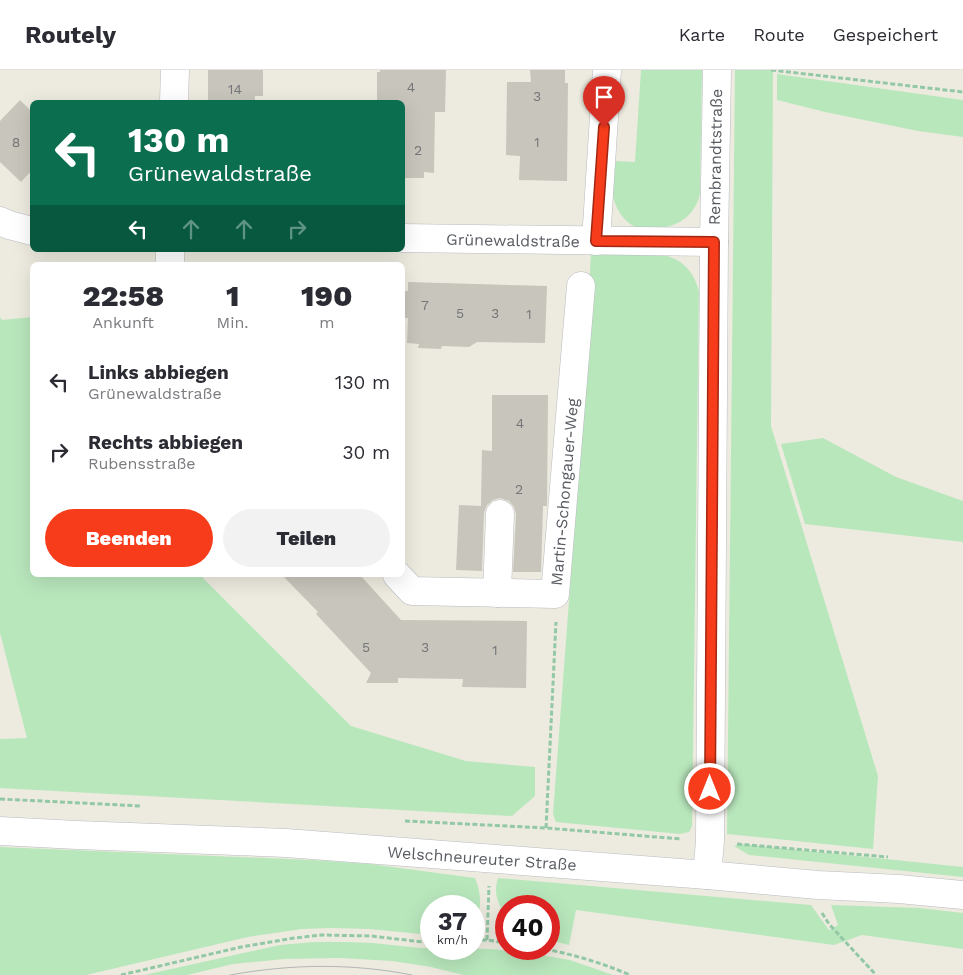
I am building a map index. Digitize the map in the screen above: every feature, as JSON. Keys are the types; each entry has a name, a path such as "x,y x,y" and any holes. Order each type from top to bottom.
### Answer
{"street":[{"path":"174,100 175,70"},
{"path":"596,241 607,70"},
{"name":"Rembrandtstraße","path":"707,875 710,841 717,70"},
{"path":"0,220 9,225 30,230"},
{"name":"Grünewaldstraße","path":"405,238 714,242"},
{"name":"Martin-Schongauer-Weg","path":"399,577 412,591 555,594 582,286"},
{"path":"497,593 500,514"},
{"name":"Welschneureuter Straße","path":"0,830 286,843 963,895"}],"path":[{"path":"771,70 963,92"},
{"path":"546,828 556,621"},
{"path":"501,826 710,841 895,858"},
{"path":"494,859 489,884 487,940 495,941"},
{"path":"818,885 820,910 829,924 876,975"},
{"path":"122,975 241,947 294,938 322,935 371,936 420,942"},
{"path":"560,952 606,965 630,975"}],"green space":[{"path":"641,70 702,70 700,194 694,209 684,219 671,226 640,228 631,225 619,212 613,195 616,161 635,162"},
{"path":"735,70 773,70 771,426 878,776 873,849 727,834"},
{"path":"777,74 963,100 963,137 918,131 777,100"},
{"path":"591,254 658,254 673,258 689,270 699,291 692,826 689,832 680,834 556,822 553,814 574,534"},
{"path":"0,317 2,320 30,317 30,577 202,577 351,726 466,761 535,767 535,796 512,816 0,788 0,739 27,738 0,633"},
{"path":"823,438 896,477 963,501 963,542 805,524 781,444"},
{"path":"741,844 963,867 963,877 749,855 734,846"},
{"path":"0,847 370,864 475,878 479,889 480,895 420,895 420,934 369,929 302,929 248,937 86,975 0,975"},
{"path":"498,878 811,905 829,930 838,925 831,905 919,908 963,913 963,949 862,935 834,945 576,910 569,945 560,943 560,895 497,895"},
{"path":"346,942 420,948 420,960 485,960 485,949 492,949 495,949 495,960 560,960 560,958 613,975 463,975 431,967 392,961 340,958 284,959 233,964 187,975 144,975 280,945"}],"building":[{"path":"208,70 263,70 263,96 255,96 255,100 208,100"},
{"path":"380,70 446,70 445,112 435,112 434,173 424,172 424,178 405,178 405,100 377,100 377,72 380,72"},
{"path":"530,70 565,70 565,83 568,83 567,181 519,180 520,156 506,155 507,82 531,82"},
{"path":"20,100 30,110 30,172 21,182 0,162 0,121"},
{"path":"408,282 547,286 545,343 477,342 469,347 442,346 441,349 418,348 419,344 407,343 408,318 405,318 405,291 408,291"},
{"path":"492,395 548,395 547,506 543,506 541,572 513,572 516,514 514,507 509,501 500,498 493,500 487,505 484,513 482,571 456,570 459,505 481,506 482,450 492,451"},
{"path":"284,577 362,577 401,620 527,621 526,688 462,687 463,679 398,678 398,683 366,683 371,673 316,614 318,612"}],"tram line":[{"path":"230,975 253,971 321,966 366,968 412,975"}],"route":[{"path":"604,127 596,241 714,242 710,789"}]}
